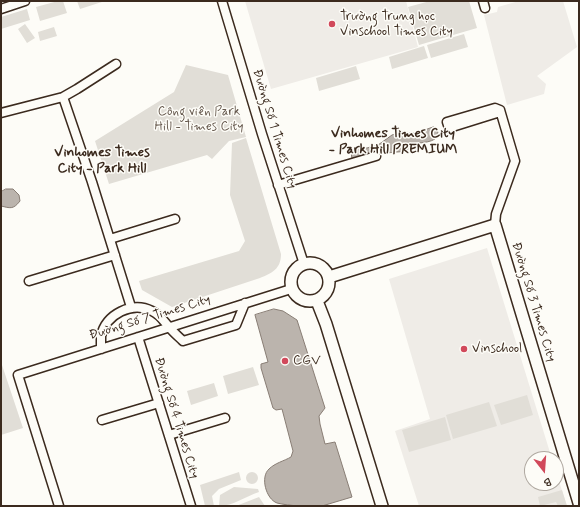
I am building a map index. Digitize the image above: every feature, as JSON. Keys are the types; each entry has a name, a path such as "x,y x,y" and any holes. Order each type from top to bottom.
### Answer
{"street":[{"path":"1,9 25,1"},
{"name":"Đường Số 1 Times City","path":"222,1 278,185 304,264"},
{"path":"1,113 63,97 116,64"},
{"path":"63,97 131,307"},
{"path":"495,108 500,110 496,113 449,128 447,122 495,108"},
{"name":"Đường Số 3 Times City","path":"500,110 515,161 496,214 495,225 579,503"},
{"path":"278,185 376,156"},
{"path":"110,239 175,219"},
{"path":"329,277 495,225"},
{"path":"29,281 115,255"},
{"path":"312,263 319,265 326,270 329,277 330,284 328,292 317,301 304,301 294,294 291,289 290,281 292,274 297,268 304,264 312,263"},
{"name":"Đường Số 7 Times City","path":"59,506 18,375 291,289"},
{"path":"317,301 326,324 382,506"},
{"path":"101,348 102,336 106,323 116,314 131,307 140,307 152,310 162,317 169,327 183,341 236,325 245,303"},
{"name":"Đường Số 4 Times City","path":"138,337 191,506"},
{"path":"102,420 158,403"},
{"path":"169,435 225,418"}],"shaded area":[{"name":"Trường Trung học Vinschool Times City","path":"245,1 406,1 418,47 271,89"},
{"path":"519,1 563,1 577,47 537,76 546,84 544,94 507,105 484,15 497,12 498,7"},
{"path":"434,127 438,132 435,139 431,141 420,143 400,152 380,153 369,155 360,159 352,159 351,152 357,147 367,148 378,145 392,135 401,132 416,133"},
{"path":"6,189 13,189 19,195 20,201 13,207 9,208 1,206 1,192"},
{"name":"Vinschool","path":"487,248 550,451 524,451 524,491 562,491 567,506 419,506 395,431 430,419 389,279"},
{"path":"274,309 283,311 297,320 325,408 319,416 325,444 335,442 352,497 322,506 300,506 277,503 273,501 267,493 265,482 266,473 274,465 291,457 293,451 282,409 276,410 273,408 261,368 261,364 268,362 255,315"}],"green space":[{"path":"63,1 67,13 40,21 36,7"},
{"path":"77,1 105,1 80,9"},
{"path":"430,1 469,1 477,28 419,45 408,7"},
{"path":"27,9 30,20 1,29 1,17"},
{"path":"25,24 35,38 27,43 18,29"},
{"path":"54,27 57,36 40,41 38,32"},
{"path":"464,34 468,47 431,58 427,45"},
{"path":"424,46 428,58 392,69 389,57"},
{"name":"Công viên Park Hill - Times City","path":"186,65 228,75 246,137 229,141 212,159 207,155 109,184 95,141 174,92"},
{"path":"356,66 360,79 319,91 316,78"},
{"path":"246,138 281,254 278,267 260,278 172,307 142,290 139,281 239,251 245,241 230,195 232,143"},
{"path":"1,362 23,428 1,435"},
{"path":"253,367 259,385 228,394 223,376"},
{"path":"214,383 218,396 191,405 187,391"},
{"path":"527,395 533,415 501,425 494,405"},
{"path":"489,402 497,426 453,439 446,415"},
{"path":"445,417 451,440 409,452 402,430"},
{"path":"239,472 241,480 219,489 212,496 214,506 205,506 200,485"},
{"path":"250,472 254,472 258,478 254,484 250,484 246,480 246,476"},
{"path":"234,487 258,489 259,492 234,503 219,506 220,495"},
{"path":"562,491 567,506 558,506 556,502 540,506 538,497"},
{"path":"259,497 265,506 236,506"}],"place":[{"name":"Trường Trung học Vinschool Times City","path":"332,24"},
{"name":"Vinschool","path":"464,349"},
{"name":"CGV","path":"285,361"}],"district":[{"name":"Vinhomes Times City - Park Hill PREMIUM","path":"393,142"},
{"name":"Vinhomes Times City - Park Hill","path":"102,162"}]}
